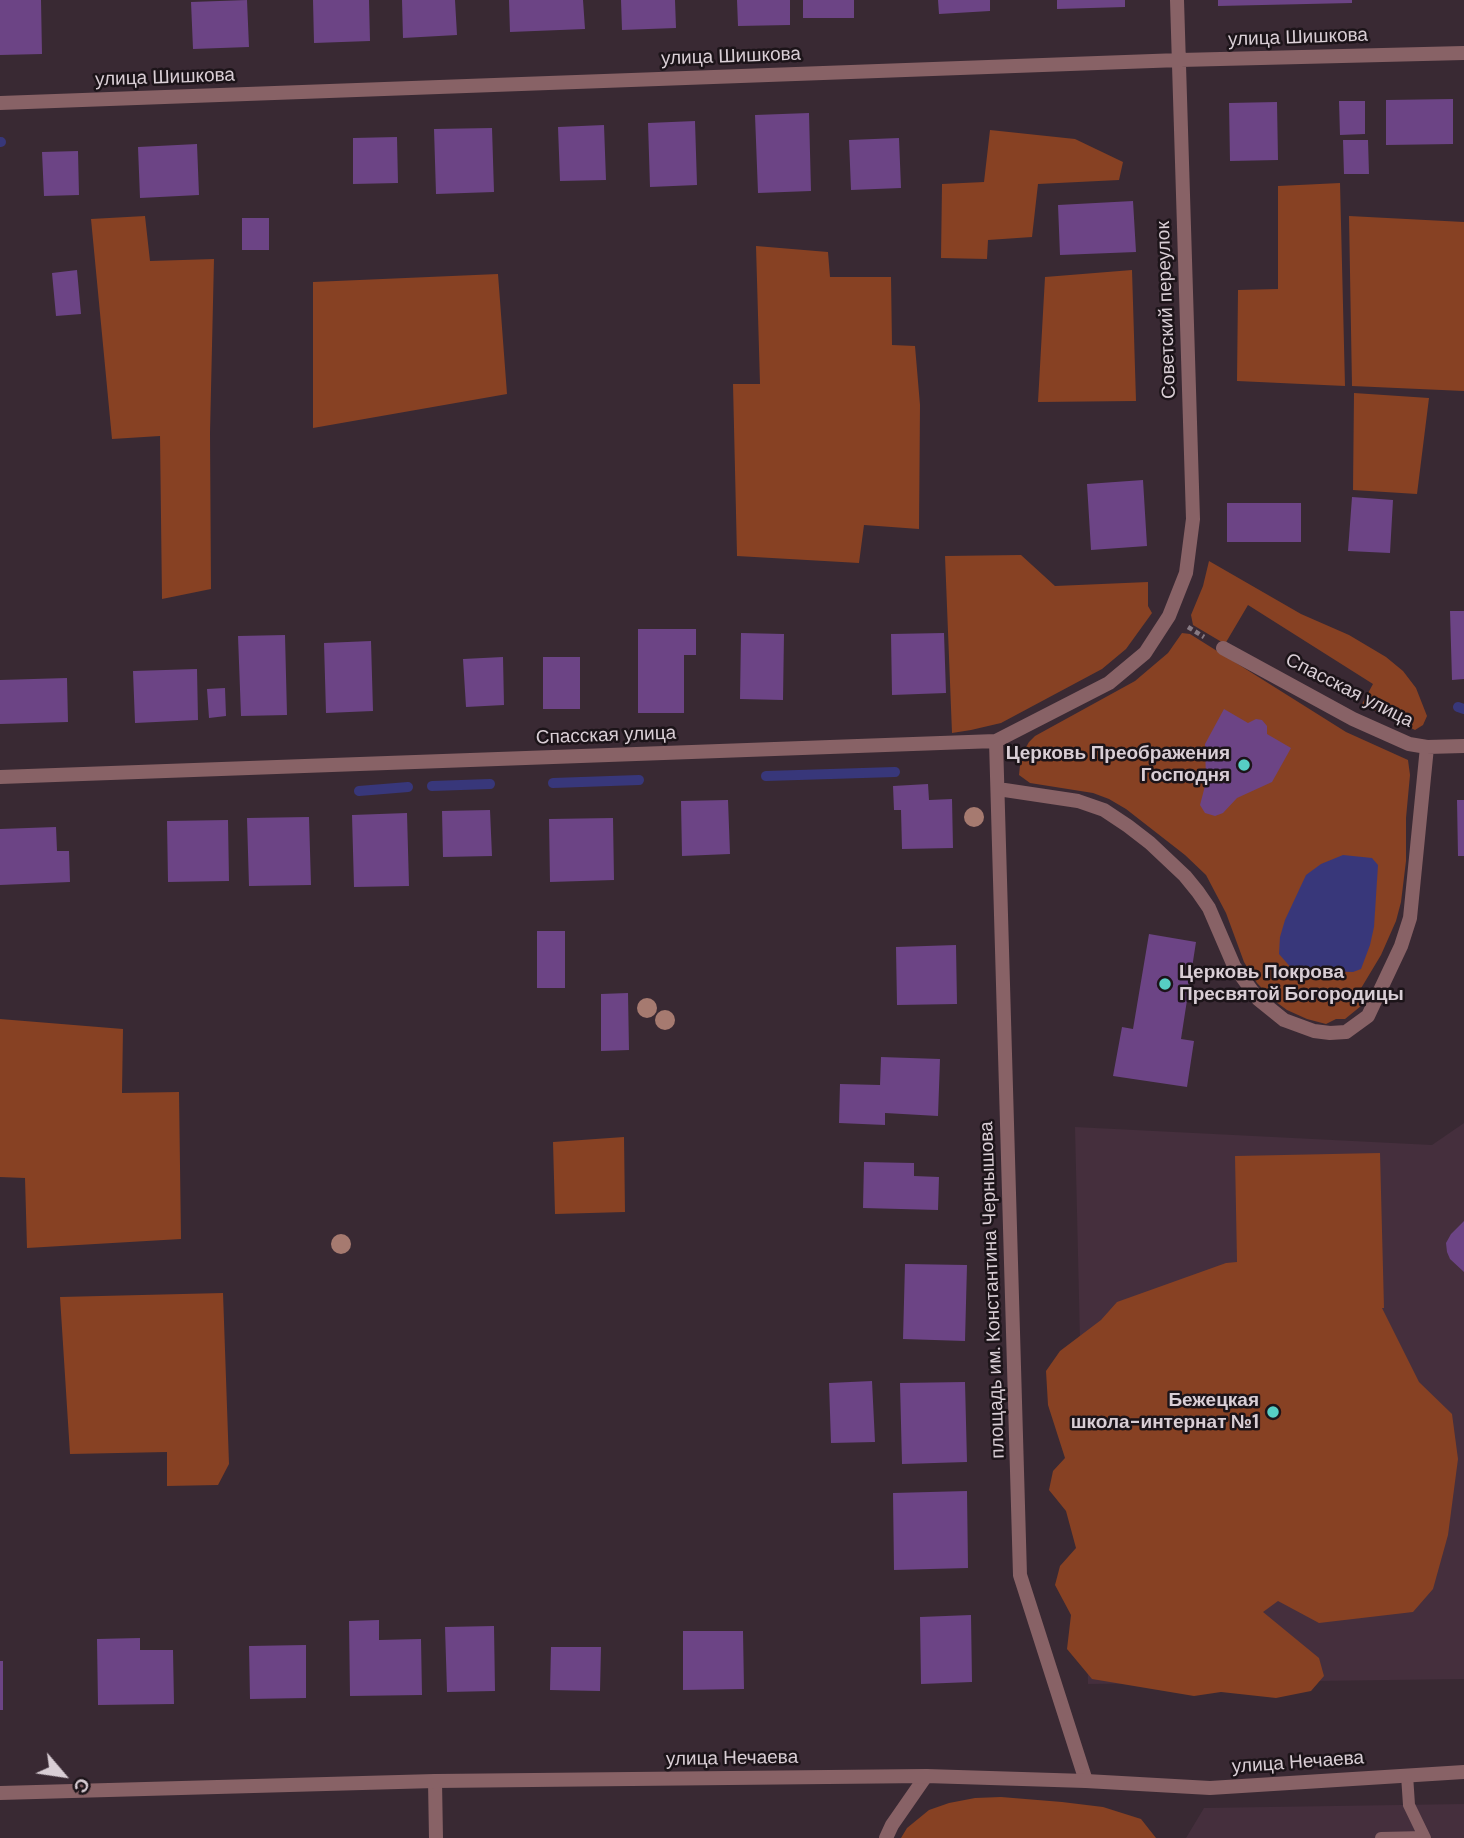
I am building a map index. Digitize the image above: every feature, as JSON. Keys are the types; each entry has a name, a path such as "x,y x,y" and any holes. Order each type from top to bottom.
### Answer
{"street":[{"name":"Советский переулок","path":"1169,616 1186,573 1192,519 1177,0"},
{"name":"улица Шишкова","path":"0,103 1180,60 1464,53"},
{"name":"Спасская улица","path":"0,777 996,741 1109,683 1145,653 1169,616"},
{"name":"Спасская улица","path":"1223,648 1353,719 1409,744 1427,747 1464,746"},
{"name":"площадь им. Константина Чернышова","path":"996,741 1020,1575 1086,1781"},
{"path":"998,789 1078,801 1104,810 1128,825 1199,892 1209,908 1234,966 1258,999 1284,1020 1314,1031 1329,1033 1346,1031 1367,1016 1391,970 1404,937 1409,918 1427,747"},
{"name":"улица Нечаева","path":"0,1793 435,1781 926,1776 1210,1788 1464,1772"},
{"path":"886,1838 926,1776"},
{"path":"435,1781 436,1838"}],"lane":[{"path":"1381,1838 1424,1837 1409,1805 1407,1775"}],"path":[{"path":"1169,616 1223,648"}],"shaded area":[{"path":"990,130 1075,139 1123,162 1119,180 1038,184 1032,237 988,240 987,259 941,258 942,184 984,182"},
{"path":"1340,183 1345,386 1237,381 1238,290 1278,289 1278,186"},
{"path":"145,216 150,261 214,259 210,433 211,589 162,599 160,436 112,439 91,219"},
{"path":"1349,216 1464,222 1464,391 1352,386"},
{"path":"756,246 828,252 830,277 891,277 892,345 915,346 920,405 919,529 864,525 859,563 737,556 733,384 760,384"},
{"path":"1132,270 1136,401 1038,402 1045,277"},
{"path":"498,274 507,394 313,428 313,282"},
{"path":"1354,393 1429,398 1417,494 1353,490"},
{"path":"1021,555 1055,586 1148,582 1148,606 1152,613 1126,649 1102,669 1001,723 952,733 945,556"},
{"path":"1209,561 1301,614 1349,635 1386,657 1403,671 1416,688 1427,716 1423,725 1415,730 1362,704 1373,684 1248,605 1225,644 1193,625 1191,615 1203,586"},
{"path":"1182,633 1190,634 1346,732 1408,760 1410,775 1406,861 1401,902 1381,955 1360,990 1363,996 1361,1006 1345,1019 1336,1019 1326,1024 1307,1019 1287,1010 1272,999 1257,983 1244,962 1226,913 1206,875 1126,809 1093,793 1030,783 1019,775 1021,756 1035,736 1135,681 1168,653"},
{"path":"1343,855 1372,858 1378,865 1374,927 1361,969 1353,972 1293,970 1279,954 1285,920 1306,875 1321,864"},
{"path":"0,1019 123,1029 122,1093 179,1092 181,1239 27,1248 25,1178 0,1177"},
{"name":"Бежецкая школа-интернат №1","path":"1464,1123 1464,1679 1088,1684 1075,1127 1432,1145"},
{"path":"624,1137 625,1212 555,1214 553,1142"},
{"name":"Бежецкая школа-интернат №1","path":"1380,1153 1382,1308 1419,1382 1452,1414 1458,1459 1448,1535 1433,1589 1413,1612 1319,1623 1278,1601 1263,1612 1319,1658 1324,1676 1311,1691 1276,1698 1221,1692 1194,1696 1092,1679 1067,1649 1071,1615 1055,1585 1060,1566 1076,1548 1066,1511 1049,1490 1053,1471 1065,1458 1048,1405 1046,1371 1060,1351 1101,1320 1117,1302 1226,1263 1237,1262 1235,1156"},
{"path":"223,1293 229,1464 218,1485 167,1486 167,1452 70,1454 60,1297"},
{"path":"1001,1797 1103,1807 1141,1819 1156,1838 901,1838 907,1828 929,1810 975,1798"},
{"path":"1464,1804 1464,1838 1186,1838 1204,1808"}],"building":[{"path":"0,0 41,0 42,54 0,55"},
{"path":"247,0 249,47 193,49 191,2"},
{"path":"313,0 369,0 370,41 314,43"},
{"path":"402,0 455,0 457,35 403,38"},
{"path":"509,0 583,0 585,29 510,32"},
{"path":"621,0 675,0 676,28 622,30"},
{"path":"737,0 790,0 790,25 738,26"},
{"path":"803,0 854,0 854,18 803,18"},
{"path":"938,0 990,0 990,11 939,14"},
{"path":"1057,0 1125,0 1125,7 1057,9"},
{"path":"1218,0 1352,0 1352,3 1218,6"},
{"path":"1453,99 1453,144 1386,145 1386,100"},
{"path":"1339,101 1365,101 1365,134 1340,135"},
{"path":"1277,102 1278,160 1230,161 1229,103"},
{"path":"809,113 811,191 758,193 755,115"},
{"path":"695,121 697,185 650,187 648,123"},
{"path":"604,125 606,180 560,181 558,127"},
{"path":"492,128 494,192 436,194 434,129"},
{"path":"397,137 398,183 353,184 353,138"},
{"path":"899,138 901,188 851,190 849,140"},
{"path":"1343,140 1368,140 1369,174 1344,174"},
{"path":"197,144 199,195 140,198 138,147"},
{"path":"78,151 79,195 44,196 42,152"},
{"path":"1133,201 1136,252 1060,255 1058,205"},
{"path":"242,218 269,218 269,250 242,250"},
{"path":"77,270 81,314 56,316 52,273"},
{"path":"1143,480 1147,546 1091,550 1087,484"},
{"path":"1352,497 1393,500 1390,553 1348,551"},
{"path":"1227,503 1301,503 1301,542 1227,542"},
{"path":"1450,611 1464,611 1464,679 1452,680"},
{"path":"638,629 696,629 696,655 684,655 684,713 638,713"},
{"path":"741,633 784,634 783,700 740,699"},
{"path":"944,633 946,693 892,695 891,634"},
{"path":"285,635 287,715 241,716 238,636"},
{"path":"371,641 373,711 326,713 324,643"},
{"path":"503,657 504,705 466,707 463,659"},
{"path":"543,657 580,657 580,709 543,709"},
{"path":"197,669 198,720 135,723 133,671"},
{"path":"67,678 68,722 0,724 0,680"},
{"path":"225,688 226,716 209,718 207,689"},
{"name":"Церковь Преображения Господня","path":"1224,709 1248,723 1256,719 1262,720 1267,726 1267,734 1291,748 1272,782 1237,798 1223,813 1215,816 1205,813 1200,805 1206,782 1205,744"},
{"path":"928,784 929,800 952,799 953,848 902,849 901,810 894,810 893,786"},
{"path":"728,800 730,854 682,856 681,801"},
{"path":"1457,800 1464,800 1464,856 1458,856"},
{"path":"490,810 492,856 443,857 442,811"},
{"path":"407,813 409,886 354,887 352,815"},
{"path":"309,817 311,885 249,886 247,818"},
{"path":"613,818 614,880 550,882 549,819"},
{"path":"228,820 229,881 168,882 167,821"},
{"path":"56,827 57,851 69,851 70,882 0,885 0,829"},
{"path":"537,931 565,931 565,988 537,988"},
{"name":"Церковь Покрова Пресвятой Богородицы","path":"1149,934 1196,942 1181,1039 1194,1041 1187,1087 1113,1076 1122,1027 1133,1029"},
{"path":"956,945 957,1004 897,1005 896,947"},
{"path":"628,993 629,1050 601,1051 601,994"},
{"path":"881,1057 940,1059 938,1116 885,1113 885,1125 839,1123 840,1084 880,1085"},
{"path":"864,1162 914,1163 914,1176 939,1177 938,1210 863,1208"},
{"path":"1464,1221 1464,1272 1450,1259 1446,1243"},
{"path":"905,1264 967,1265 965,1341 903,1339"},
{"path":"872,1381 875,1442 831,1443 829,1383"},
{"path":"965,1382 967,1462 902,1464 900,1383"},
{"path":"967,1491 968,1568 894,1570 893,1493"},
{"path":"971,1615 972,1682 921,1684 920,1617"},
{"path":"379,1620 379,1640 421,1639 422,1695 350,1696 349,1621"},
{"path":"494,1626 495,1691 447,1692 445,1627"},
{"path":"683,1631 743,1631 744,1689 683,1690"},
{"path":"140,1638 140,1650 173,1650 174,1704 98,1705 97,1639"},
{"path":"306,1645 306,1698 250,1699 249,1646"},
{"path":"551,1647 601,1647 600,1691 550,1690"},
{"path":"0,1661 3,1661 3,1710 0,1710"}],"waterway":[{"path":"1458,707 1464,709"},
{"path":"766,776 895,772"},
{"path":"553,783 639,780"},
{"path":"432,786 490,784"},
{"path":"359,791 408,787"}],"place":[{"name":"Церковь Преображения Господня","path":"1244,765"},
{"name":"Церковь Покрова Пресвятой Богородицы","path":"1165,984"},
{"name":"Бежецкая школа-интернат №1","path":"1273,1412"}]}
